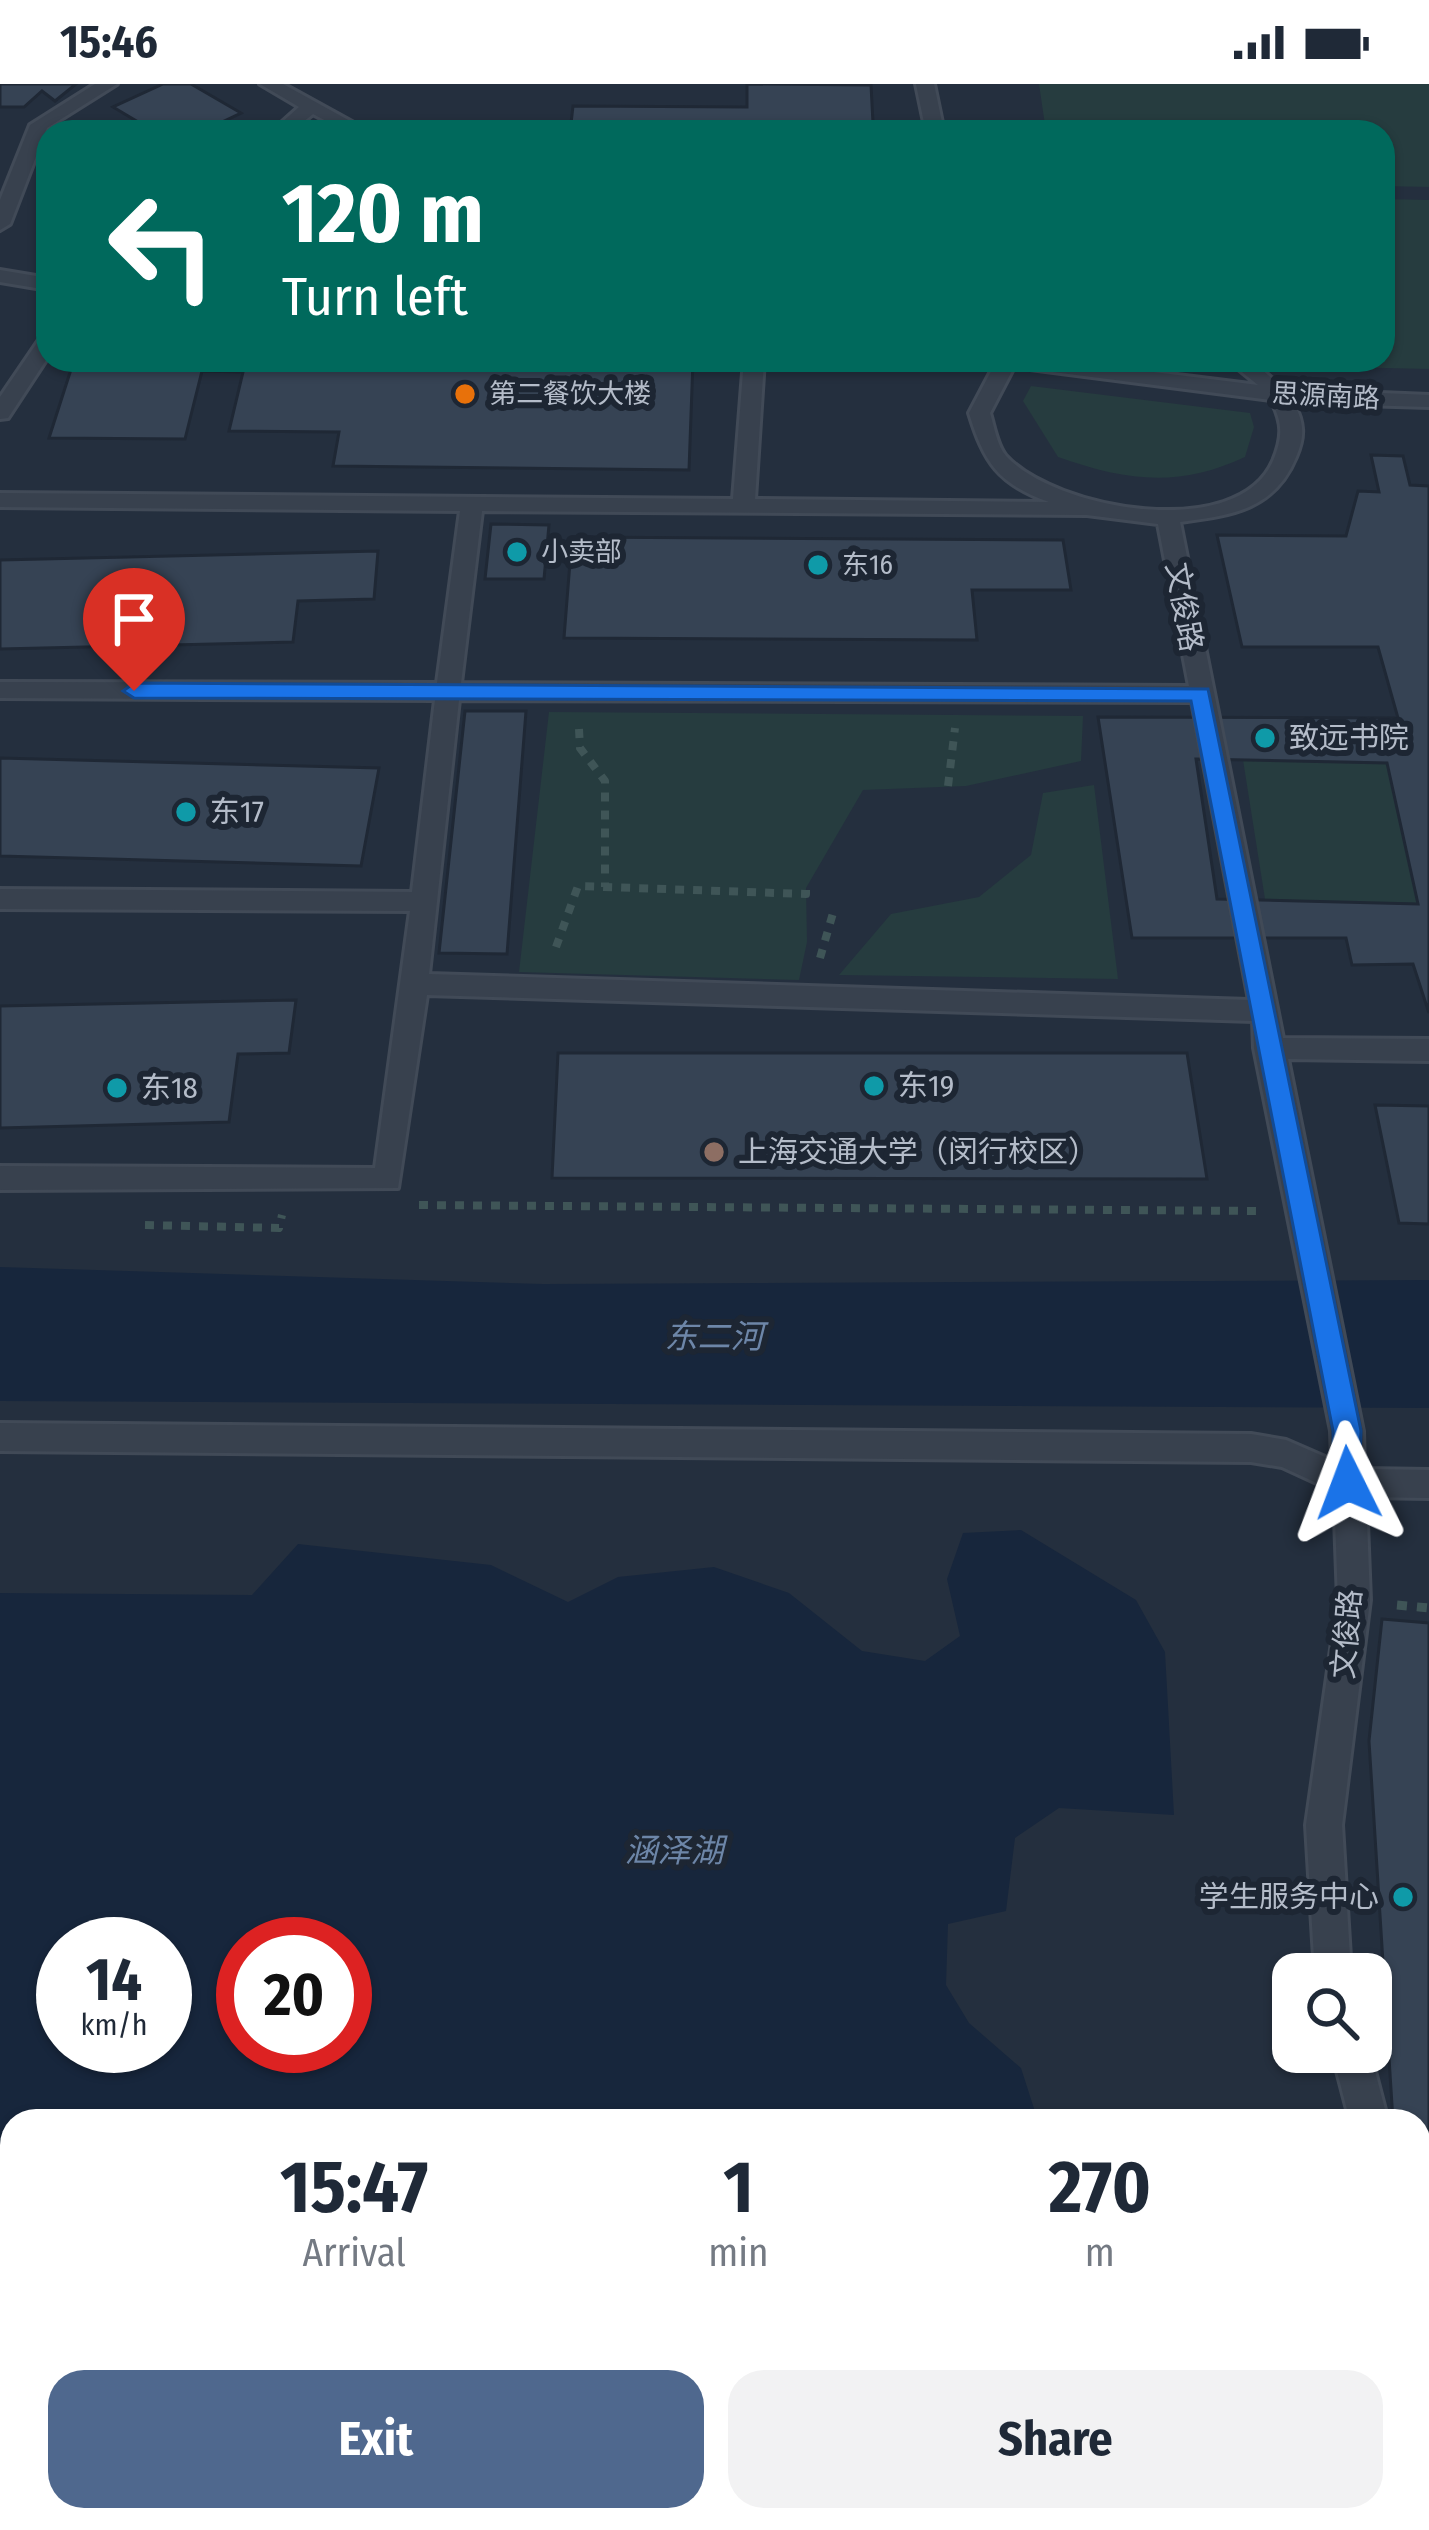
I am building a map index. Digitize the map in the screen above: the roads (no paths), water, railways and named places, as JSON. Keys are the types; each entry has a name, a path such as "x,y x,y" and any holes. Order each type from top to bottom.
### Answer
{"lane":[{"path":"47,120 108,84"},
{"path":"270,84 338,120"},
{"path":"925,84 932,120"},
{"path":"295,120 312,106"},
{"path":"0,224 36,133"},
{"path":"0,276 36,282"},
{"path":"0,412 36,358"},
{"path":"744,506 753,372"},
{"path":"996,372 985,383 977,411 983,440 1004,468 1038,492 1082,509"},
{"name":"思源南路","path":"1101,372 1280,395 1429,401"},
{"path":"0,500 1082,509 1168,519 1214,512 1251,497 1278,476 1293,450 1293,422 1280,395 1252,372"},
{"path":"0,1178 388,1180 417,984 446,692 472,502"},
{"name":"文俊路","path":"1168,519 1268,1048 1347,1431 1354,1600 1324,1825 1332,1953"},
{"path":"0,690 1200,694"},
{"path":"0,899 425,902"},
{"path":"417,984 1262,1011"},
{"path":"1268,1048 1429,1050"},
{"path":"0,1437 1250,1448 1286,1454 1348,1483 1429,1484"},
{"path":"1357,2073 1366,2109"}],"water":[{"name":"东二河","path":"0,1267 543,1284 1429,1280 1429,1408 0,1401"},
{"name":"涵泽湖","path":"1021,1530 1136,1600 1165,1652 1174,1815 1059,1808 1015,1838 1006,1911 948,1924 946,1985 969,2023 1021,2068 1034,2109 0,2109 0,1593 252,1595 298,1544 491,1565 568,1602 618,1577 714,1567 789,1593 862,1651 925,1661 960,1636 947,1579 963,1533"}],"place":[{"name":"第二餐饮大楼","path":"465,394"},
{"name":"小卖部","path":"517,552"},
{"name":"东16","path":"818,565"},
{"name":"致远书院","path":"1265,738"},
{"name":"东17","path":"186,812"},
{"name":"东19","path":"874,1086"},
{"name":"东18","path":"117,1088"},
{"name":"上海交通大学（闵行校区）","path":"714,1152"},
{"name":"学生服务中心","path":"1403,1897"}]}
